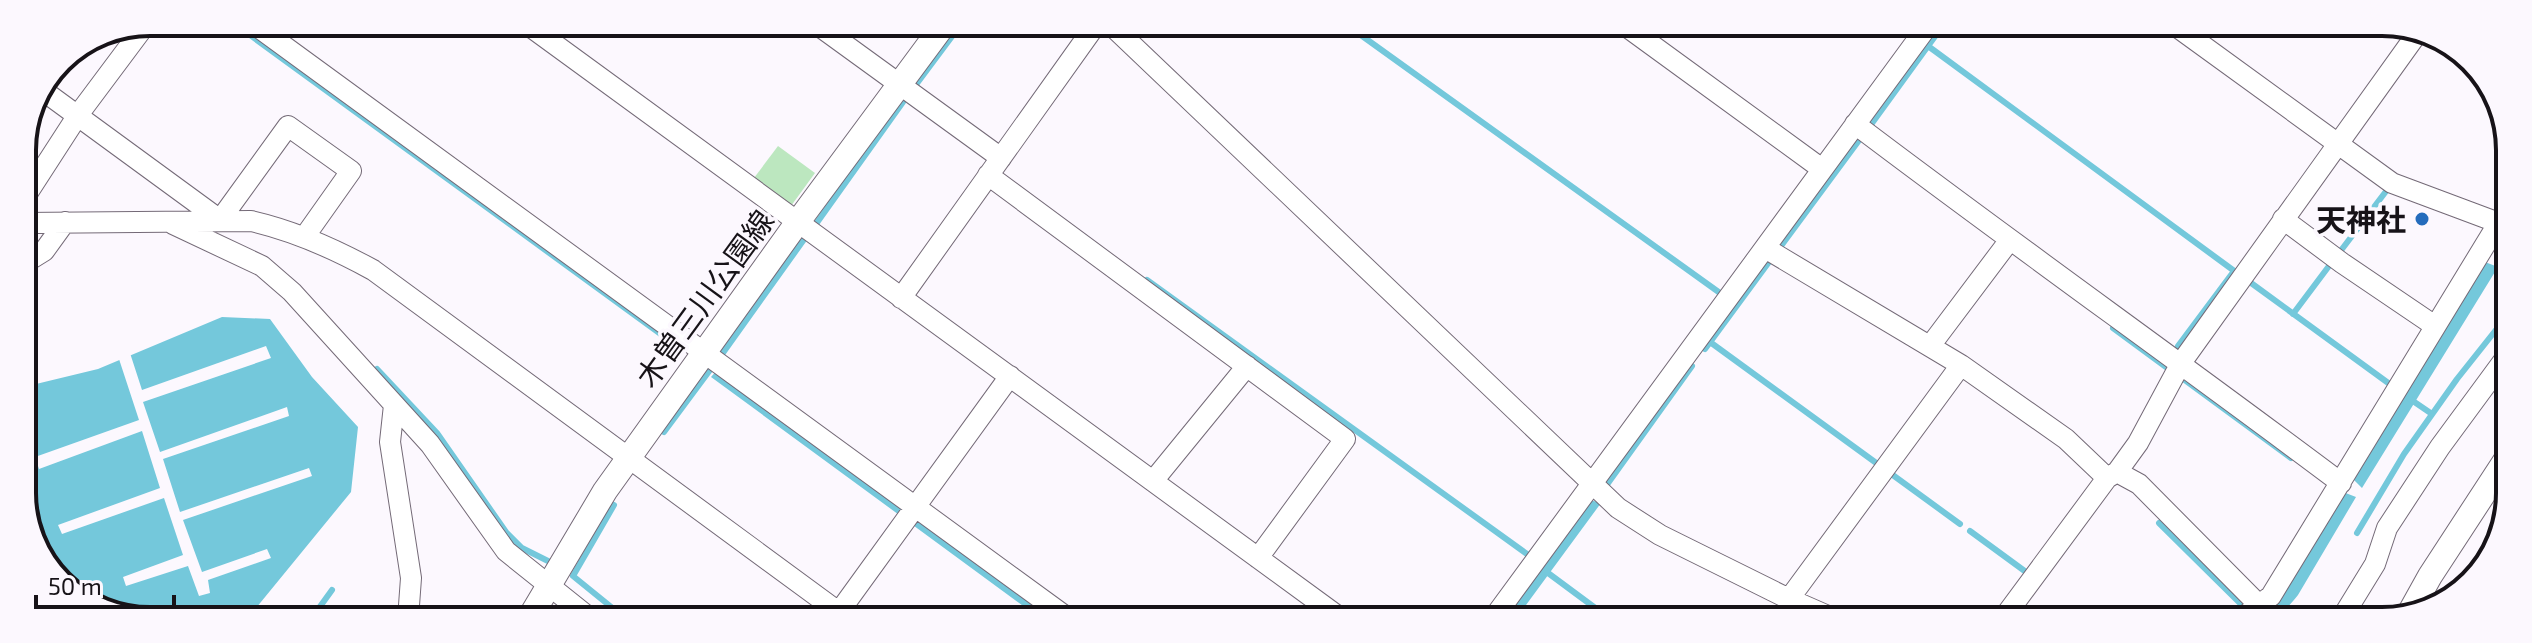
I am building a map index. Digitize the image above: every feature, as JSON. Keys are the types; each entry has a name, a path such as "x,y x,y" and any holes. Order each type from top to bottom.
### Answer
{"main road":[{"name":"木曽三川公園線","path":"537,607 605,491 900,84 927,36"},
{"path":"2416,601 2496,475"}],"street":[{"path":"270,36 704,352 911,513 1051,607"},
{"path":"543,36 1325,607"},
{"path":"833,36 1001,158"},
{"path":"901,298 1088,36"},
{"path":"1123,36 1618,508 1660,535 1807,607"},
{"path":"1639,36 1822,169"},
{"path":"1502,607 1920,36"},
{"path":"2190,36 2392,183 2496,214"},
{"path":"36,180 78,115 136,37"},
{"path":"2012,607 2138,443 2181,363 2412,40"},
{"path":"51,96 220,220"},
{"path":"1855,124 2009,241 2181,363 2341,483"},
{"path":"220,220 288,126 351,171 305,236"},
{"path":"988,175 1345,439 1258,558"},
{"path":"2283,219 2435,326"},
{"path":"36,223 251,221 330,246 373,270 827,607"},
{"path":"36,256 44,251 65,222"},
{"path":"172,224 262,266 292,292 430,444 506,551 576,607"},
{"path":"2256,607 2271,596 2496,229"},
{"path":"1930,346 2009,241"},
{"path":"1765,248 1961,365 2112,475 2139,484 2259,605"},
{"path":"1789,599 1961,365"},
{"path":"1153,481 1247,366"},
{"path":"2349,607 2375,564 2387,528 2440,447 2496,371"},
{"path":"847,607 1010,376"},
{"path":"394,405 390,442 411,578 409,607"}],"green space":[{"path":"778,146 815,173 791,206 754,178"}],"water":[{"path":"246,36 264,36 676,339 672,346"},
{"path":"2485,262 2496,266 2362,488 2352,478"},
{"path":"222,317 270,319 312,377 358,427 351,492 257,607 150,607 113,601 88,589 69,574 51,550 38,515 36,493 36,384 98,369"},
{"path":"718,369 1042,607 1025,607 711,377"},
{"path":"2343,492 2356,497 2288,607 2260,607"},
{"path":"1590,500 1601,503 1525,607 1512,607"}],"pier":[{"path":"266,346 271,358 143,402 160,452 287,407 289,416 163,459 180,512 309,468 312,476 183,520 202,572 267,549 271,558 208,580 210,593 199,596 188,566 126,586 123,577 183,555 164,498 62,534 58,525 160,488 142,431 39,469 36,457 139,420 118,356 130,353 142,390"}],"waterway":[{"path":"915,86 952,36"},
{"path":"1362,36 1720,293"},
{"path":"1870,126 1935,36"},
{"path":"1928,46 2237,273"},
{"path":"816,224 903,102"},
{"path":"1781,246 1860,139"},
{"path":"2339,253 2387,190"},
{"path":"720,357 805,238"},
{"path":"1705,349 1769,262"},
{"path":"2293,314 2332,262"},
{"path":"2178,346 2234,271"},
{"path":"1147,280 1527,554"},
{"path":"2247,280 2391,385"},
{"path":"2113,328 2166,367"},
{"path":"2357,533 2404,454 2496,330"},
{"path":"1710,342 1879,465"},
{"path":"1606,486 1692,366"},
{"path":"377,369 437,433 506,532 522,548 548,561"},
{"path":"664,432 710,370"},
{"path":"2178,375 2291,458"},
{"path":"2410,399 2432,414"},
{"path":"1890,473 1960,524"},
{"path":"611,607 573,576 614,505"},
{"path":"2159,523 2243,606"},
{"path":"1970,531 2026,572"},
{"path":"1544,570 1594,607"},
{"path":"320,607 332,590"}],"place":[{"name":"天神社","path":"2422,219"}]}
